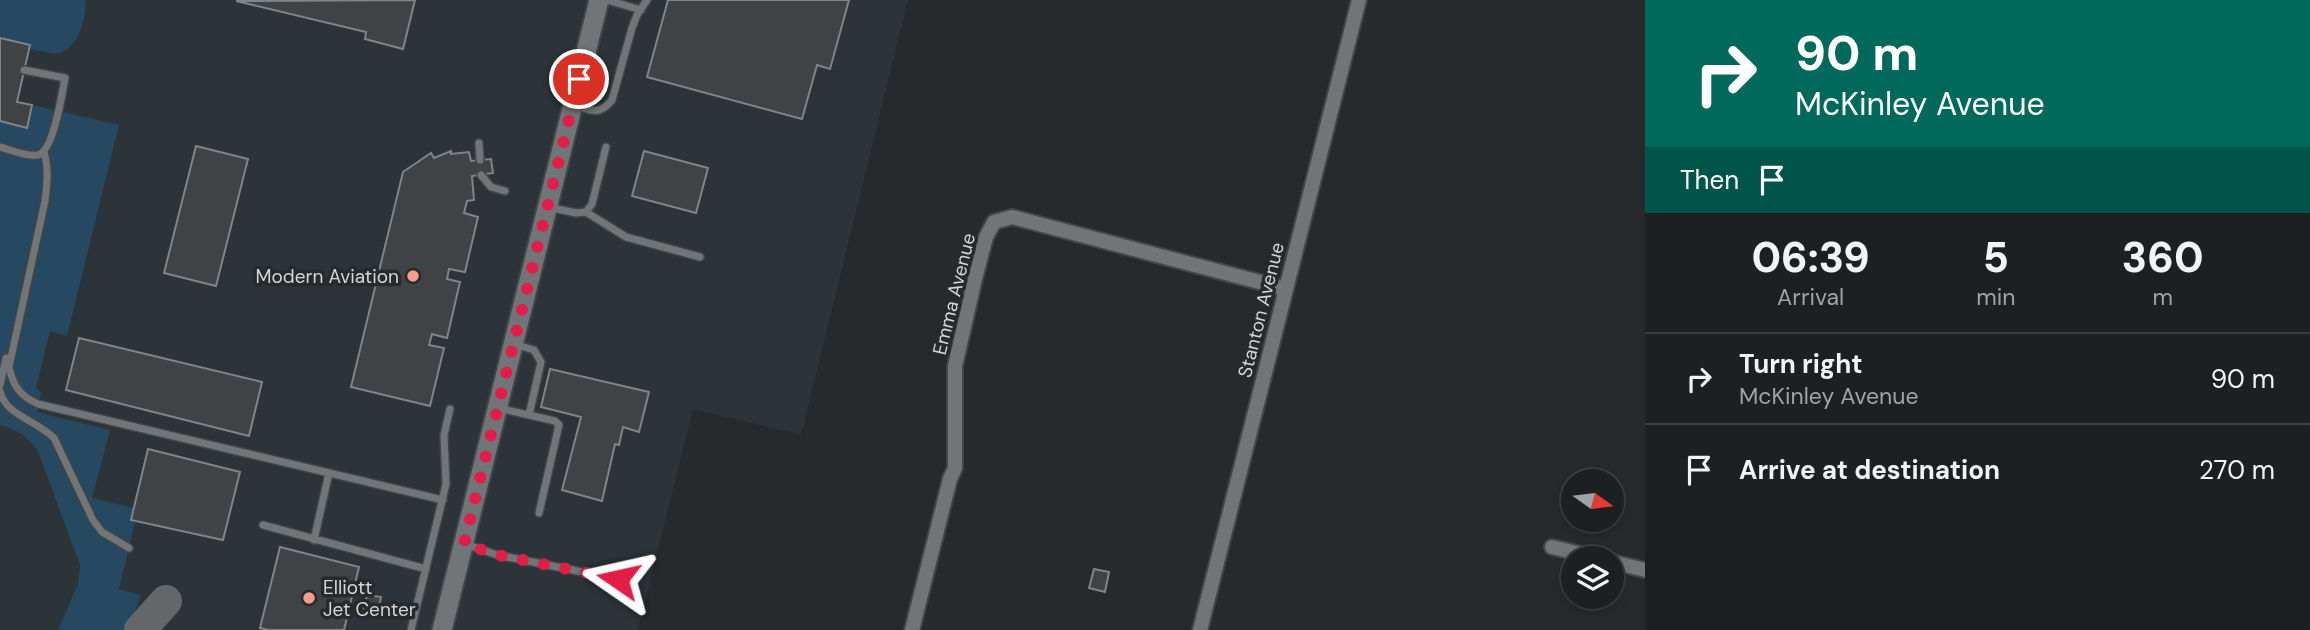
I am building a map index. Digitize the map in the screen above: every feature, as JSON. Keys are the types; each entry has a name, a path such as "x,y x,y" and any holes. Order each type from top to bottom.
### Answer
{"main road":[{"path":"442,630 599,0"}],"street":[{"name":"Stanton Avenue","path":"1200,630 1359,0"},
{"name":"Emma Avenue","path":"912,630 955,468 955,366 986,237 995,222 1012,217 1286,289"},
{"path":"1552,547 1561,549"},
{"path":"1624,565 1645,570"}],"lane":[{"path":"607,0 641,10"},
{"path":"572,106 595,111 605,108 612,100 632,28 647,0"},
{"path":"0,147 38,155 44,152 51,138 65,78 24,70"},
{"path":"478,143 480,160"},
{"path":"547,207 576,214 586,212 592,204 606,147"},
{"path":"44,152 48,163 45,201 9,367 18,392 38,404 443,500"},
{"path":"481,175 491,187 505,191"},
{"path":"586,212 626,237 701,257"},
{"path":"513,344 534,350 541,362 530,415"},
{"path":"0,385 6,356 12,352"},
{"path":"0,391 8,410 44,428 54,438 93,520 102,532 129,548"},
{"path":"497,408 555,421 559,425 539,513"},
{"path":"411,630 443,500 447,468 444,435 450,410"},
{"path":"314,540 329,473"},
{"path":"263,526 426,569"},
{"path":"464,544 498,555 618,579"}],"shaded area":[{"path":"0,0 908,0 801,435 693,409 638,630 0,630"},
{"path":"0,0 85,0 80,32 71,46 58,53 29,49 30,45 0,38"},
{"path":"32,105 119,125 67,336 50,331 36,388 41,393 37,412 110,430 92,498 134,508 131,519 135,521 119,589 141,595 128,630 58,630 78,584 80,565 38,451 22,434 0,425 0,121 27,127"}],"building":[{"path":"415,0 403,49 365,39 366,32 236,1"},
{"path":"668,0 849,0 830,69 817,65 802,119 647,77"},
{"path":"0,38 30,45 17,102 32,105 27,128 0,121"},
{"path":"196,146 248,159 216,286 164,273"},
{"name":"Modern Aviation","path":"451,151 451,154 469,152 471,161 491,159 493,173 472,176 474,200 467,201 464,213 478,217 465,272 449,269 447,279 460,282 447,338 432,334 429,345 444,348 430,406 351,387 403,172 431,153 434,158"},
{"path":"644,151 708,168 696,213 632,196"},
{"path":"79,338 262,382 249,436 66,390"},
{"path":"550,369 649,392 639,432 623,427 619,445 615,444 602,501 562,490 581,417 541,407"},
{"path":"148,449 240,472 223,540 131,520"},
{"name":"Elliott Jet Center","path":"280,547 359,567 344,630 260,628"},
{"path":"1094,569 1109,572 1105,592 1089,588"},
{"path":"367,595 381,597 378,612 364,609"}],"taxiway":[{"path":"140,630 166,601"}],"place":[{"name":"Modern Aviation","path":"413,276"},
{"name":"Elliott Jet Center","path":"309,598"}],"route":[{"path":"579,79 464,544 498,555 618,579"}]}
